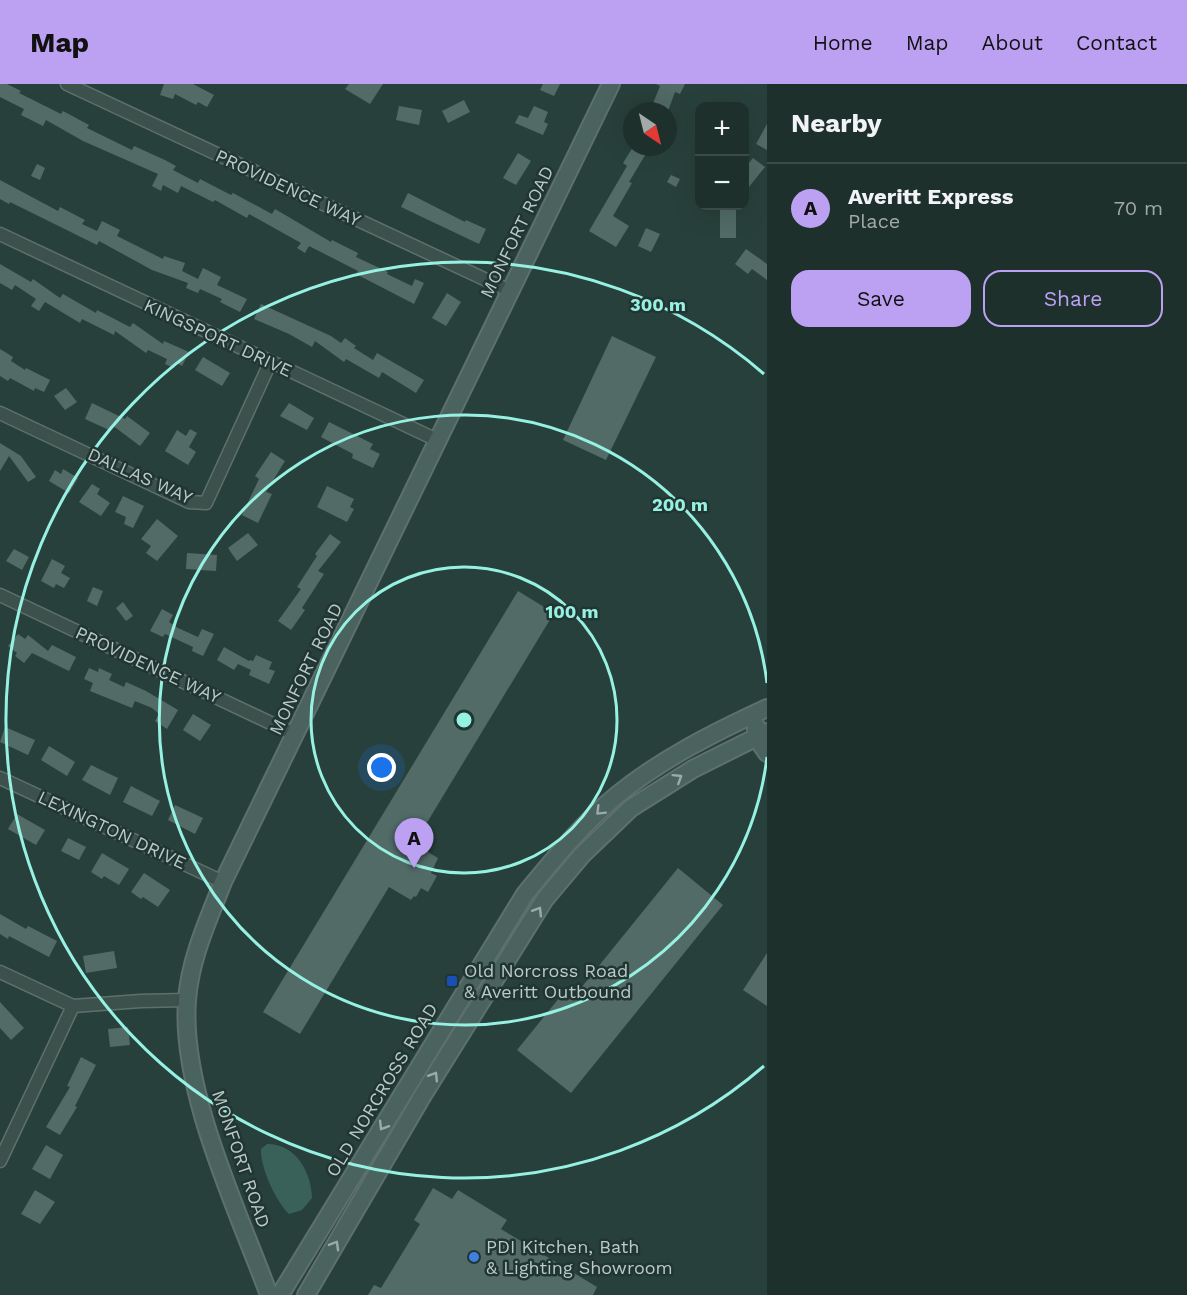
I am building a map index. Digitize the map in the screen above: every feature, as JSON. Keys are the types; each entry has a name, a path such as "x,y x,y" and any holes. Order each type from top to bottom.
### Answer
{"main road":[{"name":"MONFORT ROAD","path":"268,1295 213,1147 196,1090 188,1039 187,1000 199,943 223,882 611,84"},
{"path":"763,715 762,734 767,753"},
{"name":"OLD NORCROSS ROAD","path":"280,1295 525,894 566,845 616,796 675,754 763,715"},
{"name":"OLD NORCROSS ROAD","path":"310,1291 423,1095 545,899 582,855 631,808 693,769 762,734"},
{"path":"256,1259 265,1270 275,1275 284,1275 297,1268"}],"street":[{"name":"PROVIDENCE WAY","path":"67,84 510,291"},
{"name":"KINGSPORT DRIVE","path":"0,234 437,440"},
{"name":"DALLAS WAY","path":"0,413 189,502 206,503 270,363"},
{"name":"PROVIDENCE WAY","path":"0,595 296,735"},
{"name":"LEXINGTON DRIVE","path":"0,778 223,882"},
{"path":"0,972 73,1006 187,1000"},
{"path":"0,1161 73,1006"}],"shaded area":[{"path":"267,1144 277,1145 294,1154 305,1169 312,1198 302,1210 289,1214 274,1193 261,1156 261,1149"}],"building":[{"path":"0,84 7,84 21,91 19,93 61,114 63,111 89,125 87,128 132,150 134,146 165,160 176,166 173,170 198,183 200,179 231,195 233,193 272,214 275,209 331,242 332,240 358,253 356,257 412,286 415,279 424,283 414,304 356,274 358,271 309,246 305,253 297,248 301,243 249,214 247,218 215,200 213,202 181,186 178,193 163,185 161,191 152,186 158,174 83,141 46,120 43,126 21,115 24,109 0,97"},
{"path":"164,84 193,84 214,95 207,107 198,102 196,105 175,94 173,99 160,95"},
{"path":"349,84 383,84 370,104 345,89"},
{"path":"543,84 560,84 554,96 540,90"},
{"path":"656,84 685,84 680,94 675,92 671,102 654,102 660,86"},
{"path":"464,100 470,112 448,123 442,111"},
{"path":"399,106 422,110 419,125 396,120"},
{"path":"534,106 548,112 544,122 548,124 543,135 515,123 519,115 528,118"},
{"path":"767,124 767,150 756,144"},
{"path":"518,153 531,161 516,185 503,178"},
{"path":"627,156 645,156 613,216 629,226 616,247 589,231 627,166 623,163"},
{"path":"753,158 765,167 749,187 749,163"},
{"path":"37,164 45,168 40,180 31,176"},
{"path":"671,175 680,179 676,187 667,182"},
{"path":"0,180 58,211 60,207 85,220 82,224 97,231 102,221 120,230 117,236 163,259 164,256 185,263 182,271 198,279 203,268 221,277 217,285 247,299 240,312 220,302 222,299 200,289 198,293 186,288 188,283 152,270 99,241 97,245 10,202 9,204 0,199"},
{"path":"408,193 465,222 466,220 486,229 479,244 401,207"},
{"path":"720,210 736,210 736,238 720,238"},
{"path":"646,228 660,234 651,252 638,246"},
{"path":"746,249 767,264 767,280 752,269 748,274 735,264"},
{"path":"0,264 31,282 33,279 60,298 63,294 96,313 97,310 130,327 133,323 163,344 164,341 189,352 182,366 177,363 174,368 165,364 167,359 148,350 146,353 115,331 114,335 82,319 80,323 45,302 39,311 31,306 36,299 15,285 12,290 0,283"},
{"path":"447,293 461,302 446,326 432,318"},
{"path":"261,304 331,336 341,343 345,338 356,346 354,348 373,360 377,353 424,380 416,393 382,372 379,378 346,359 344,362 315,341 312,347 254,319"},
{"path":"612,336 656,357 606,460 563,440"},
{"path":"0,349 13,357 11,361 25,370 26,368 50,380 44,392 35,388 34,391 10,378 8,381 0,376"},
{"path":"203,357 230,373 222,386 195,370"},
{"path":"66,388 77,402 65,410 54,396"},
{"path":"92,403 125,419 127,416 150,433 140,446 112,425 109,430 85,419"},
{"path":"289,403 314,418 307,430 280,416"},
{"path":"329,422 373,444 370,449 380,454 373,468 352,458 353,454 321,437"},
{"path":"190,429 197,433 189,447 196,452 188,465 165,451 177,430 186,436"},
{"path":"0,443 21,456 36,477 28,482 9,456 0,471"},
{"path":"271,452 285,461 266,492 272,494 258,523 242,515 259,479 255,476"},
{"path":"63,469 78,478 69,493 49,481 55,470 61,474"},
{"path":"92,484 100,489 97,494 110,503 101,516 79,502"},
{"path":"327,486 354,499 350,507 354,509 347,522 317,507"},
{"path":"123,496 144,506 133,528 124,524 126,517 115,512"},
{"path":"157,519 178,536 157,561 146,553 151,546 141,539"},
{"path":"248,533 258,545 237,561 228,548"},
{"path":"330,534 341,542 318,571 324,574 302,608 305,610 291,630 278,621 301,589 297,587 317,556 315,554"},
{"path":"14,549 29,557 22,570 6,561"},
{"path":"187,553 217,555 216,571 186,569"},
{"path":"52,559 65,566 61,573 70,578 64,588 56,584 54,588 41,581"},
{"path":"93,587 103,591 97,606 87,601"},
{"path":"518,591 554,613 414,844 438,858 431,873 437,876 428,892 421,888 416,897 414,896 411,900 389,887 300,1034 263,1012"},
{"path":"123,602 133,616 126,621 116,608"},
{"path":"162,609 173,615 169,622 178,628 198,637 202,629 214,634 203,656 192,651 193,647 165,634 163,637 150,631"},
{"path":"18,634 25,639 28,635 48,651 52,645 76,657 69,671 32,653 24,663 8,646"},
{"path":"224,647 249,661 253,661 256,655 272,662 269,669 275,671 269,684 249,675 251,670 238,664 234,670 217,660"},
{"path":"89,668 98,672 99,668 112,674 109,680 124,687 126,682 178,710 167,729 155,721 159,714 152,708 135,701 132,708 90,691 93,683 84,679"},
{"path":"193,714 211,725 200,741 183,730"},
{"path":"5,727 35,740 28,755 0,742"},
{"path":"49,746 75,762 67,776 41,760"},
{"path":"91,765 118,778 110,795 82,780"},
{"path":"131,786 160,801 152,816 123,802"},
{"path":"175,805 203,818 195,834 168,820"},
{"path":"17,814 45,830 36,845 8,829"},
{"path":"68,838 86,847 79,860 61,851"},
{"path":"102,853 129,869 119,885 104,876 102,879 91,872"},
{"path":"678,868 723,905 571,1093 517,1050 564,992 572,999"},
{"path":"144,873 170,890 158,907 131,892"},
{"path":"0,914 26,929 28,926 57,941 49,957 9,936 8,939 0,934"},
{"path":"114,951 117,968 86,973 83,956"},
{"path":"767,953 767,1006 743,990"},
{"path":"0,1002 24,1028 11,1040 0,1028"},
{"path":"128,1027 130,1045 110,1047 108,1029"},
{"path":"81,1057 96,1065 75,1106 77,1107 60,1135 46,1127 70,1087 67,1086"},
{"path":"46,1145 63,1155 50,1179 32,1169"},
{"name":"PDI Kitchen, Bath & Lighting Showroom","path":"433,1188 452,1199 458,1190 507,1220 501,1229 597,1287 593,1295 368,1295 374,1285 381,1288 420,1224 414,1220"},
{"path":"35,1190 55,1202 40,1224 21,1214"}],"place":[{"name":"Averitt Express","path":"414,868"},
{"name":"Old Norcross Road & Averitt Outbound","path":"452,981"},
{"name":"PDI Kitchen, Bath & Lighting Showroom","path":"474,1257"}]}
